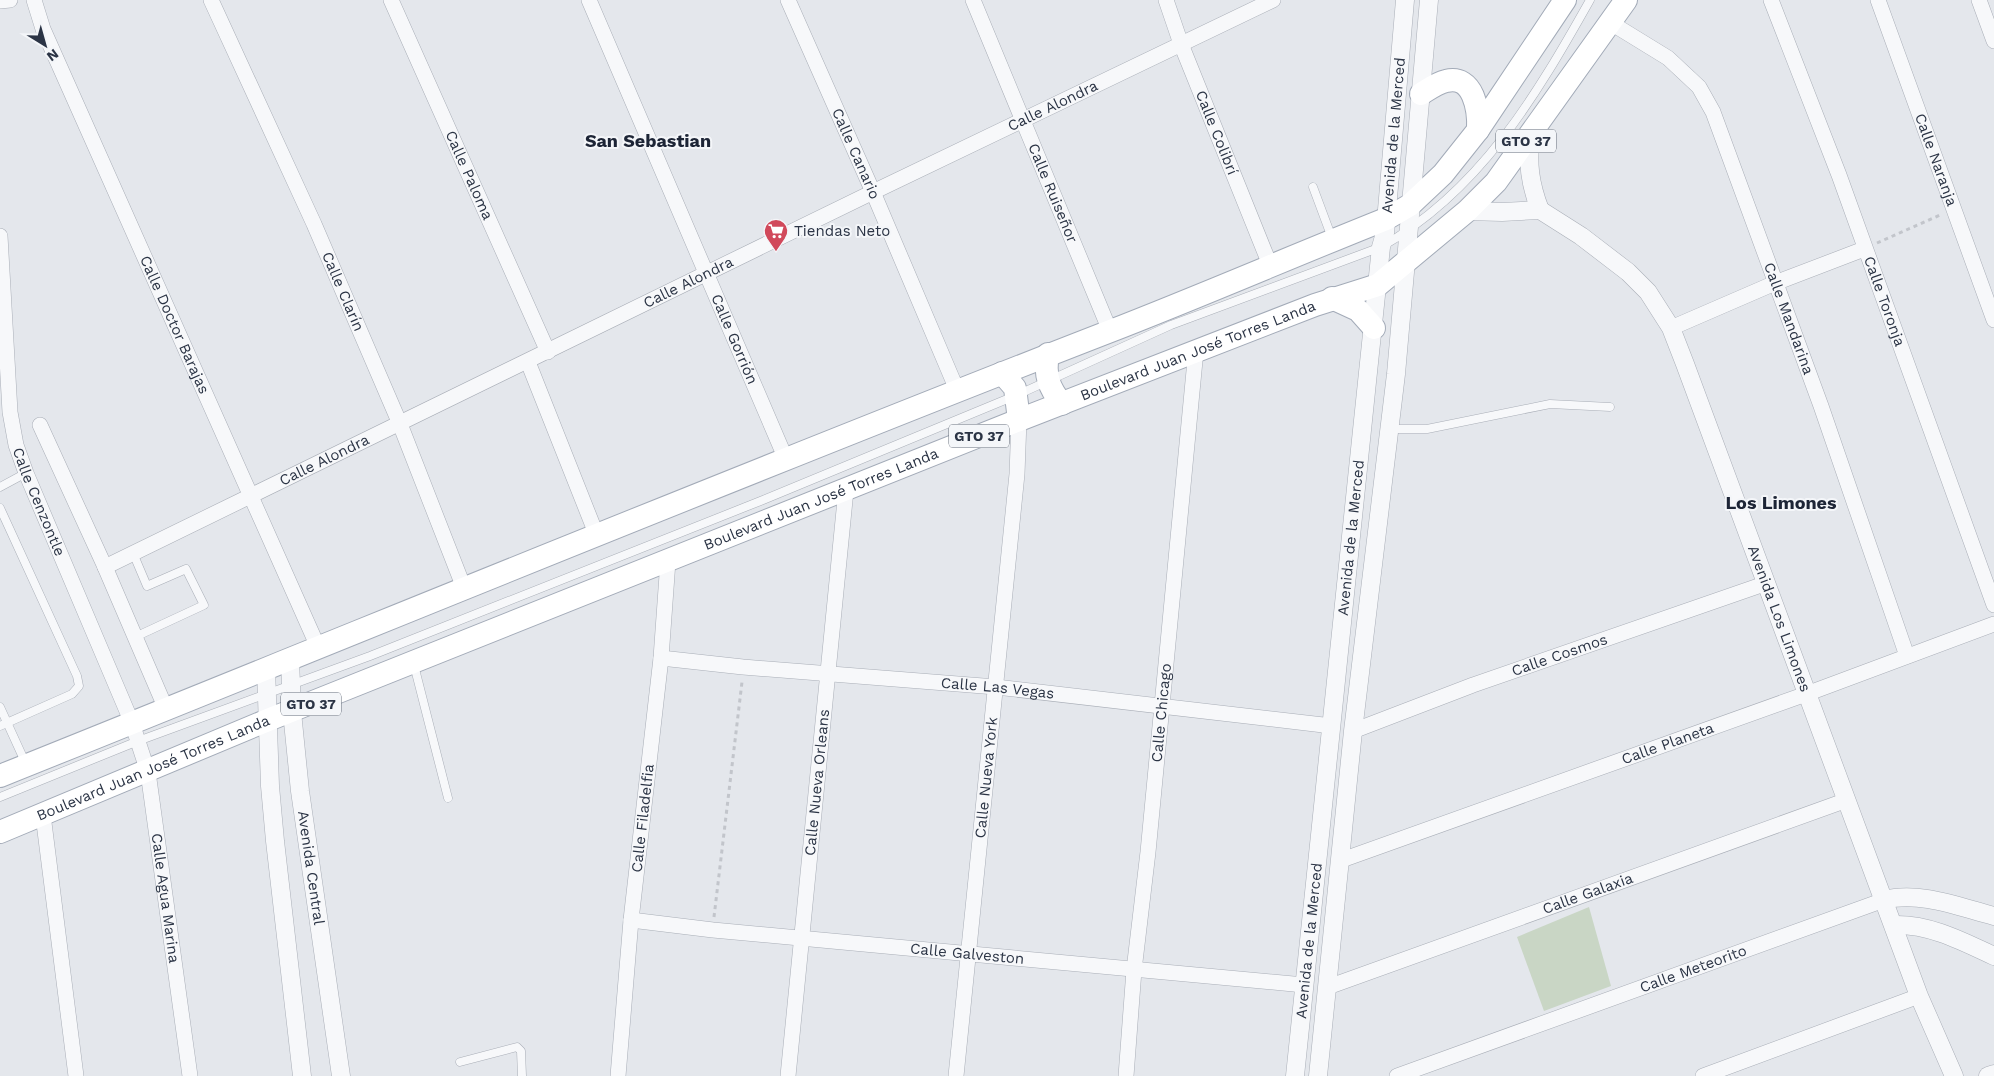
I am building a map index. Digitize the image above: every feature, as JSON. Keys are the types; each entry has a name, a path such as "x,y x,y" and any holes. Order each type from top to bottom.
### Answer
{"main road":[{"name":"Boulevard Juan José Torres Landa","path":"0,832 43,815 140,749 166,708 597,536 785,458 1110,331 1386,219 1410,205 1443,174 1478,130 1565,0"},
{"name":"Boulevard Juan José Torres Landa","path":"0,776 27,766 140,749 268,720 292,712 1196,350 1332,298 1378,285 1468,211 1496,182 1626,0"},
{"path":"1421,94 1437,84 1449,80 1461,82 1475,97 1479,111 1478,130"},
{"path":"1332,298 1358,310 1374,328"},
{"path":"1048,354 1045,368 1047,380 1050,388 1062,404"},
{"path":"1002,373 1012,382 1017,395 1019,420"},
{"path":"0,816 140,749"}],"street":[{"name":"Calle Doctor Barajas","path":"34,0 43,29 318,647"},
{"name":"Calle Clarín","path":"211,0 314,224 400,424 464,588"},
{"name":"Calle Paloma","path":"391,0 548,352"},
{"name":"Calle Gorrión","path":"589,0 708,274 785,458"},
{"name":"Calle Canario","path":"788,0 873,192 956,390"},
{"name":"Calle Ruiseñor","path":"973,0 1110,331"},
{"name":"Calle Colibrí","path":"1166,0 1181,44 1270,265"},
{"name":"Calle Alondra","path":"105,567 873,192 1273,0"},
{"name":"Avenida de la Merced","path":"1295,1076 1381,247 1386,219 1405,0"},
{"name":"Avenida de la Merced","path":"1318,1076 1353,731 1389,429 1429,0"},
{"name":"Calle Toronja","path":"1771,0 1839,175 1864,249 1994,605"},
{"name":"Calle Naranja","path":"1878,0 1994,320"},
{"path":"1979,0 1994,41"},
{"name":"Calle Mandarina","path":"1611,23 1668,58 1699,87 1713,112 1821,406 1907,656"},
{"path":"1468,211 1540,210 1528,175 1527,158 1531,135"},
{"name":"Avenida Los Limones","path":"1540,210 1581,236 1628,272 1648,292 1671,328 1809,693 1919,996 1954,1076"},
{"name":"Calle Cenzontle","path":"0,236 10,412 16,445 140,749"},
{"path":"1671,328 1775,283 1864,249"},
{"name":"Calle Chicago","path":"1126,1076 1134,970 1148,852 1196,350"},
{"path":"528,362 597,536"},
{"name":"Calle Nueva York","path":"956,1076 1020,445 1019,420"},
{"name":"Calle Cenzontle","path":"40,425 105,567 166,708"},
{"name":"Calle Nueva Orleans","path":"788,1076 846,490"},
{"name":"Calle Filadelfia","path":"618,1076 631,920 661,658 668,562"},
{"name":"Calle Cosmos","path":"1353,731 1473,685 1767,583"},
{"name":"Calle Planeta","path":"1339,861 1809,693 1994,624"},
{"name":"Calle Las Vegas","path":"661,658 743,667 996,687 1332,726"},
{"name":"Avenida Central","path":"290,659 292,712 299,782 341,1076"},
{"name":"Avenida Central","path":"266,668 270,786 285,946 302,1076"},
{"name":"Calle Agua Marina","path":"140,749 190,1076"},
{"path":"270,786 299,782"},
{"name":"Calle Galaxia","path":"1328,987 1847,800"},
{"path":"43,815 76,1076"},
{"name":"Calle Meteorito","path":"1397,1076 1884,900 1901,896 1919,897 1994,916"},
{"name":"Calle Galveston","path":"631,920 713,930 1304,985"},
{"path":"1894,925 1914,925 1934,930 1994,956"},
{"path":"1703,1076 1919,996"},
{"path":"1988,1076 1994,1074"}],"lane":[{"path":"0,797 140,749 291,684 370,656 763,500 1017,395 1171,325 1381,247 1408,232 1458,190 1491,155 1550,70 1590,0"},
{"path":"1313,187 1332,240"},
{"path":"1389,429 1427,430 1550,404 1610,407"},
{"path":"0,487 26,472"},
{"path":"0,508 79,681 79,686 72,694 4,724"},
{"path":"133,552 147,586 186,569 204,605 135,637"},
{"path":"414,663 448,798"},
{"path":"0,707 4,724 27,766"},
{"path":"460,1062 517,1047 521,1051 522,1076"}],"path":[{"path":"1864,249 1954,208"},
{"path":"713,930 743,667"}],"green space":[{"path":"1589,907 1611,986 1544,1011 1517,937"}],"place":[{"name":"Tiendas Neto","path":"776,252"}],"district":[{"name":"San Sebastian","path":"648,140"},
{"name":"Los Limones","path":"1781,502"}]}
